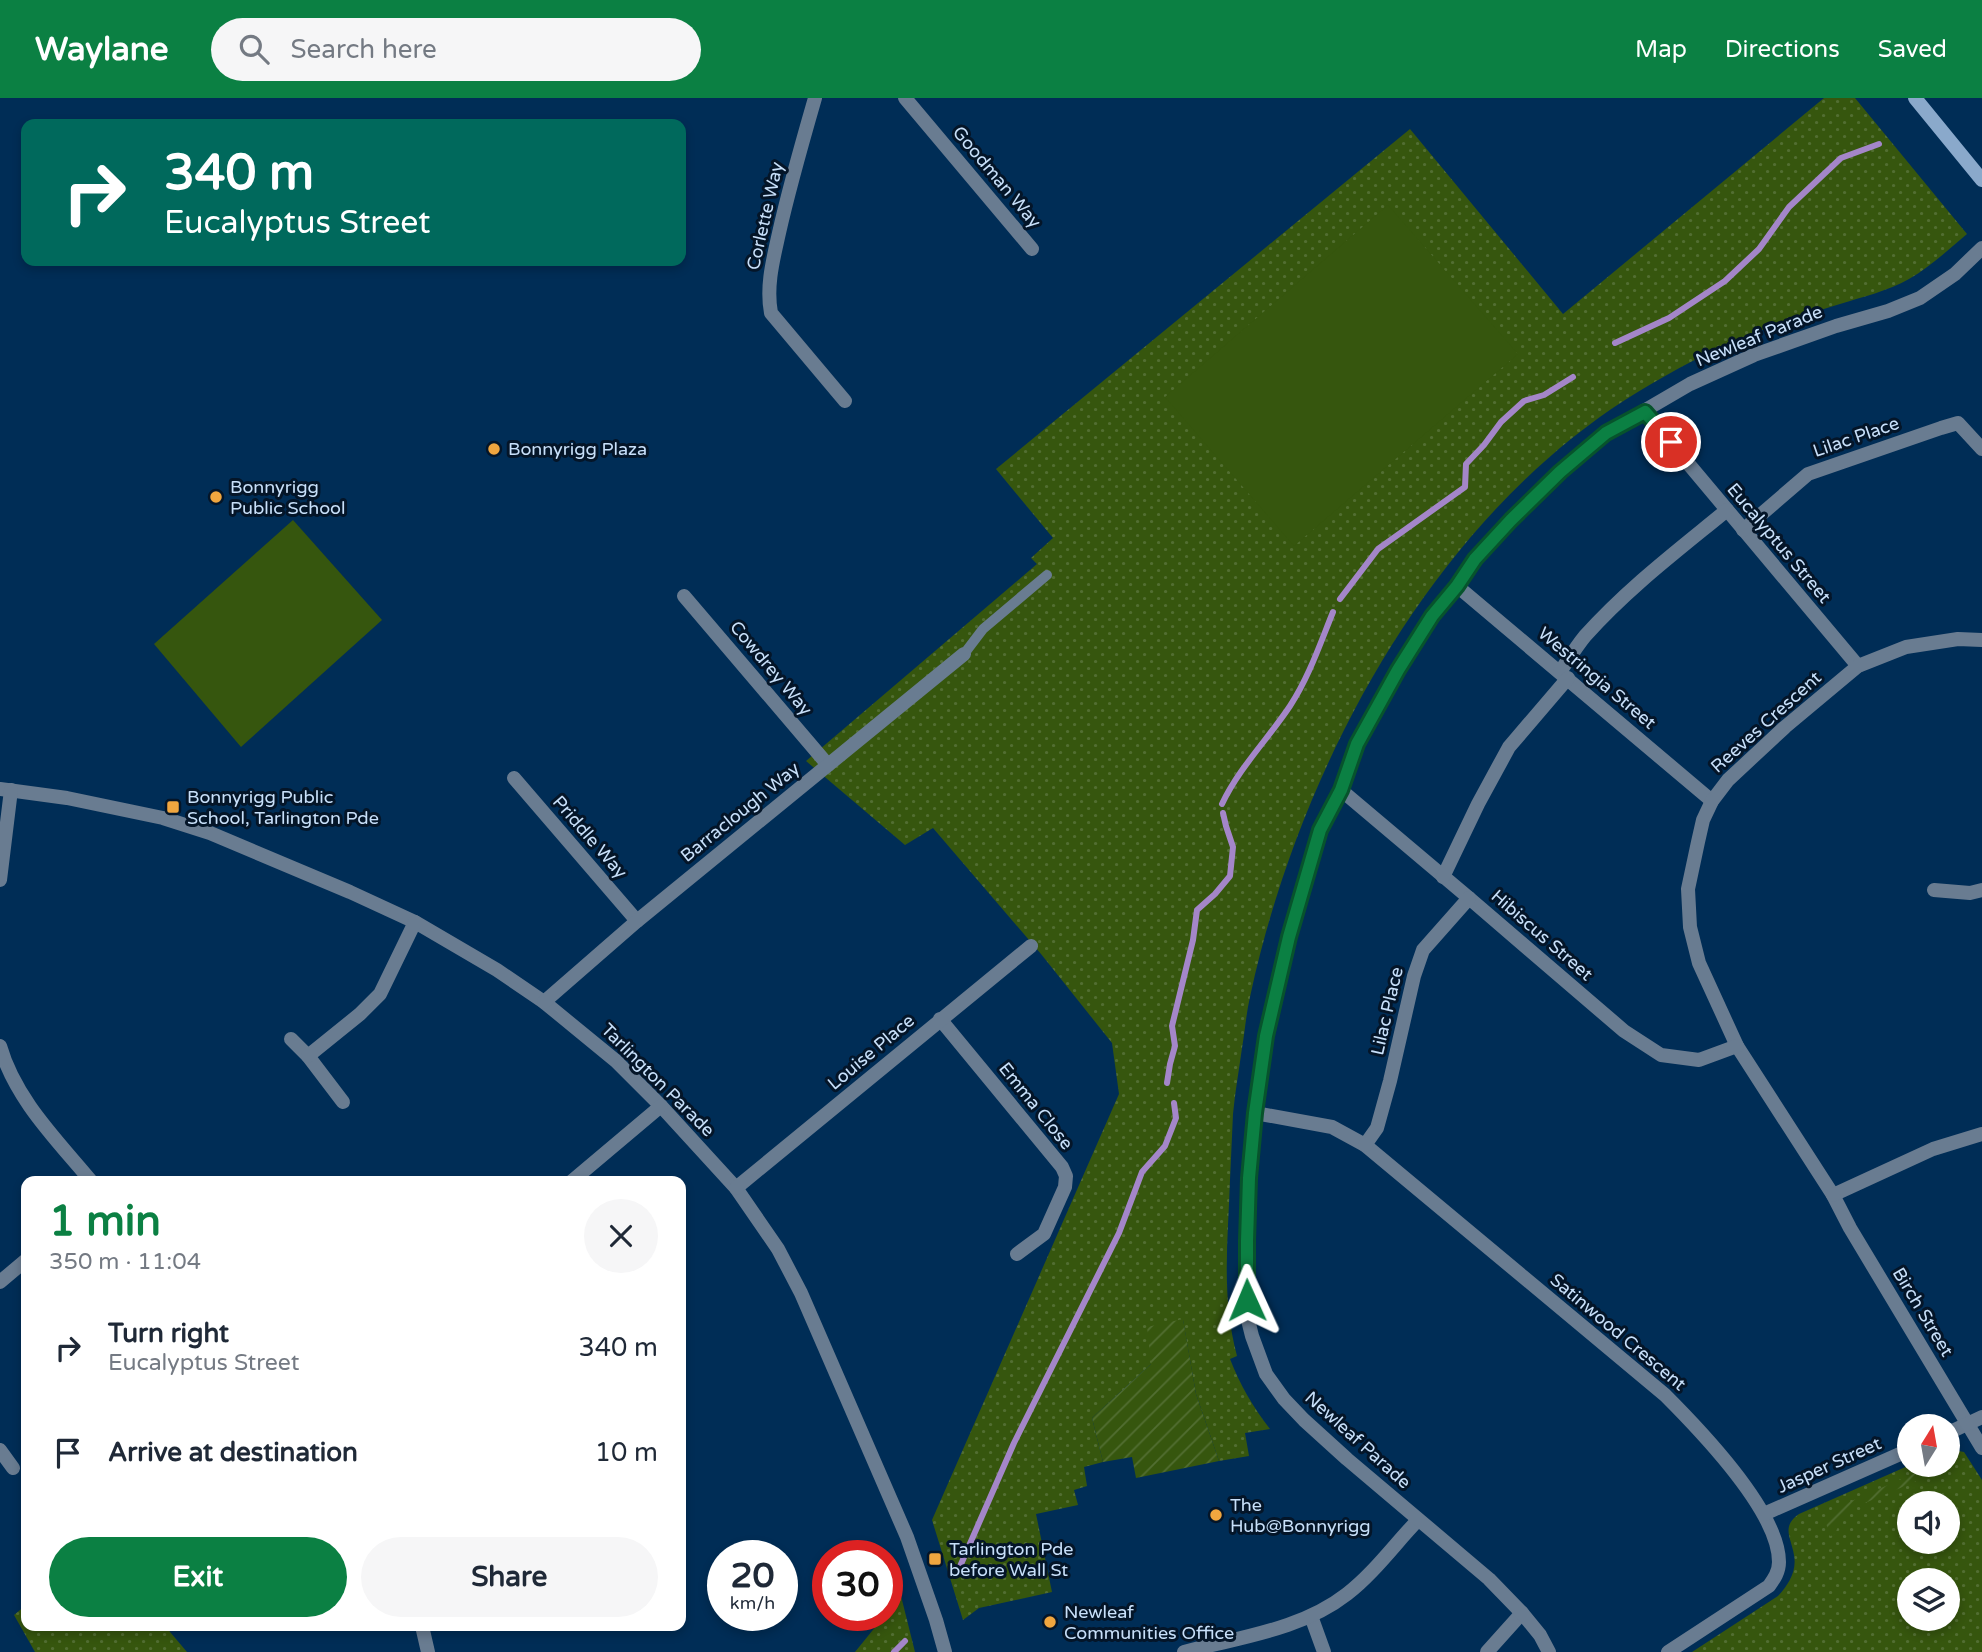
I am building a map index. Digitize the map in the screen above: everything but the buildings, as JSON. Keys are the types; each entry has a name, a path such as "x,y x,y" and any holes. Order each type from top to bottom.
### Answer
{"main road":[{"path":"1915,98 1982,180"}],"street":[{"name":"Corlette Way","path":"815,98 788,191 768,296 771,313 845,401"},
{"name":"Goodman Way","path":"905,98 1032,249"},
{"name":"Newleaf Parade","path":"1549,1652 1540,1635 1522,1613 1489,1579 1418,1520 1284,1399 1266,1374 1248,1320 1249,1178 1262,1055 1273,998 1320,830 1341,790 1357,744 1432,616 1480,552 1560,472 1606,433 1690,384 1754,355 1920,298 1955,274 1982,248"},
{"name":"Eucalyptus Street","path":"1645,412 1858,666"},
{"name":"Lilac Place","path":"1743,530 1808,474 1958,422 1982,449"},
{"path":"1443,877 1509,747 1564,675 1583,639 1623,597 1664,560 1727,510"},
{"name":"Westringia Street","path":"1457,586 1712,801"},
{"name":"Cowdrey Way","path":"684,596 828,765"},
{"name":"Reeves Crescent","path":"1833,1195 1737,1046 1699,963 1690,927 1688,889 1703,820 1712,801 1728,780 1858,666 1906,648 1958,639 1982,640"},
{"name":"Barraclough Way","path":"544,1002 637,921 964,654"},
{"name":"Priddle Way","path":"513,778 637,921"},
{"path":"0,880 5,790"},
{"name":"Tarlington Parade","path":"5,790 103,805 163,818 210,833 338,887 415,922 497,970 544,1002 616,1061 736,1188 778,1249 801,1293 907,1537 945,1652"},
{"name":"Hibiscus Street","path":"1341,790 1624,1031 1661,1055 1699,1060 1737,1046"},
{"path":"1934,890 1970,893 1982,890"},
{"name":"Lilac Place","path":"1365,1145 1377,1128 1391,1081 1414,976 1423,950 1469,898"},
{"path":"308,1056 360,1014 380,994 415,922"},
{"name":"Louise Place","path":"736,1188 1031,946"},
{"name":"Emma Close","path":"940,1019 1062,1167 1066,1177 1065,1187 1044,1234 1017,1254"},
{"path":"291,1039 308,1056 343,1102"},
{"path":"0,1046 25,1100 87,1176"},
{"path":"578,1176 661,1106"},
{"name":"Satinwood Crescent","path":"1255,1113 1332,1126 1365,1145 1665,1395 1694,1424 1735,1473 1764,1514 1776,1541 1779,1562 1777,1574 1769,1586 1668,1652"},
{"path":"1833,1195 1933,1149 1982,1134"},
{"name":"Birch Street","path":"1833,1195 1982,1448"},
{"path":"0,1282 21,1264"},
{"path":"1960,1428 1982,1417"},
{"path":"0,1450 13,1468"},
{"name":"Jasper Street","path":"1764,1514 1897,1455"},
{"path":"1184,1652 1284,1626 1311,1616 1345,1595 1375,1570 1418,1520"},
{"path":"1487,1652 1522,1613"},
{"path":"1311,1616 1324,1652"},
{"path":"423,1631 428,1652"}],"lane":[{"path":"964,654 983,629 1047,575"}],"green space":[{"path":"1824,98 1855,98 1967,234 1932,264 1901,283 1721,347 1625,400 1554,453 1490,515 1432,585 1382,662 1338,743 1301,827 1272,912 1249,1003 1233,1114 1227,1290 1237,1356 1230,1359 1247,1396 1270,1429 1245,1433 1249,1456 1219,1461 1196,1394 1183,1320 1151,1364 1092,1418 1103,1462 1084,1467 1087,1486 1074,1490 1078,1505 1036,1514 1052,1592 979,1608 963,1620 932,1520 1119,1094 1112,1043 1041,954 933,828 905,845 806,761 1037,564 1031,558 1053,538 996,469 1410,129 1563,314"},
{"path":"1388,205 1518,354 1294,546 1165,397"},
{"path":"293,520 382,620 241,747 154,644"},
{"path":"1183,1319 1196,1394 1219,1461 1136,1478 1132,1457 1103,1462 1092,1418 1151,1364 1147,1327"},
{"path":"1960,1451 1964,1452 1982,1480 1982,1652 1692,1652 1778,1596 1789,1582 1794,1555 1789,1528 1799,1514 1897,1471 1897,1477 1960,1477"},
{"path":"1906,1477 1926,1477 1858,1506 1842,1519 1834,1535 1830,1536 1825,1520 1829,1511"},
{"path":"903,1604 915,1652 855,1652 872,1631 903,1631"},
{"path":"21,1609 21,1627 14,1615"},
{"path":"23,1631 169,1631 187,1652 35,1652"}],"waterway":[{"path":"1615,343 1669,318 1725,281 1759,249 1789,207 1841,158 1879,144"},
{"path":"1340,599 1378,549 1465,487 1466,464 1501,422 1524,401 1544,395 1573,377"},
{"path":"1222,804 1237,778 1297,695 1333,612"},
{"path":"1167,1083 1175,1046 1172,1026 1193,940 1197,910 1230,876 1233,847 1223,813"},
{"path":"958,1571 1014,1443 1119,1233 1142,1172 1165,1146 1176,1118 1174,1103"},
{"path":"894,1652 905,1641"}],"place":[{"name":"Bonnyrigg Plaza","path":"494,449"},
{"name":"Bonnyrigg Public School","path":"216,497"},
{"name":"Bonnyrigg Public School, Tarlington Pde","path":"173,807"},
{"name":"The Hub@Bonnyrigg","path":"1216,1515"},
{"name":"Tarlington Pde before Wall St","path":"935,1559"},
{"name":"Newleaf Communities Office","path":"1050,1622"}],"route":[{"path":"1247,1300 1249,1178 1262,1055 1273,998 1320,830 1341,790 1357,744 1432,616 1475,559 1560,472 1606,433 1645,412 1671,442"}]}
